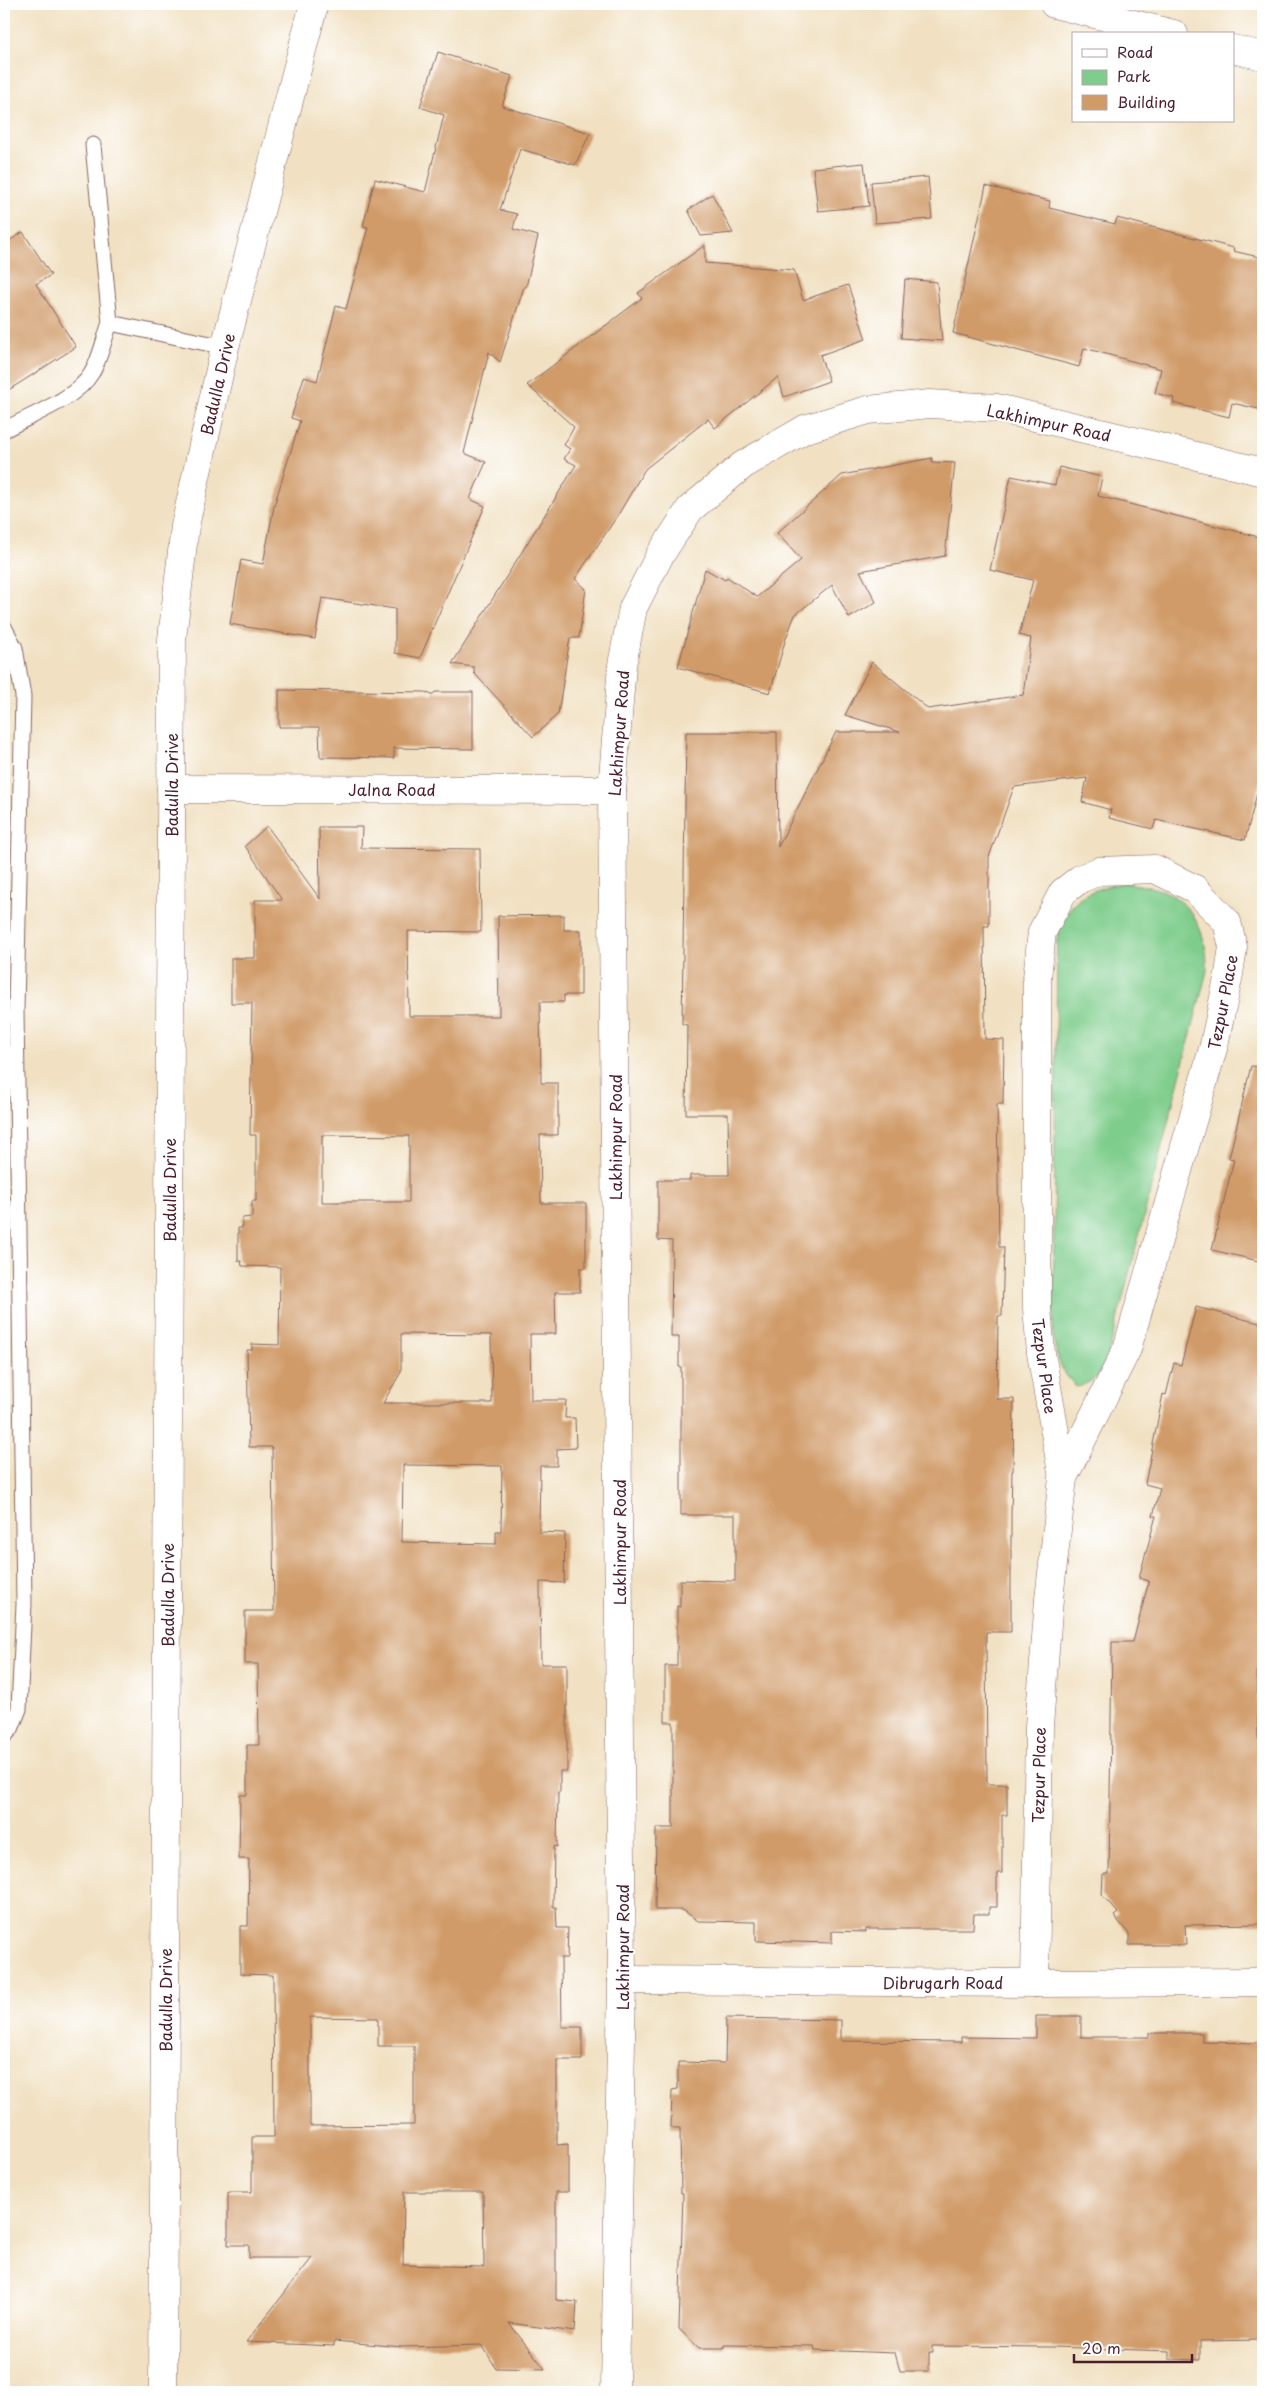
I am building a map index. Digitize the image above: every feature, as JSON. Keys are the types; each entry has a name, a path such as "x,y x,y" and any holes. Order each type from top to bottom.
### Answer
{"street":[{"name":"Badulla Drive","path":"162,2392 172,639 185,526 225,347 314,4"},
{"path":"1054,4 1166,32"},
{"path":"1234,49 1263,56"},
{"name":"Lakhimpur Road","path":"615,2392 622,1980 612,790 622,665 633,608 660,555 690,509 743,465 804,429 868,410 930,404 997,408 1263,472"},
{"name":"Jalna Road","path":"171,789 612,790"},
{"name":"Tezpur Place","path":"1035,1983 1039,1726 1049,1599 1063,1478 1041,1353 1037,1308 1037,978 1042,932 1063,892 1080,880 1099,872 1155,869 1195,889 1227,922 1233,947 1229,974 1214,1046 1127,1349 1063,1478"},
{"name":"Dibrugarh Road","path":"622,1980 1035,1983 1263,1982"}],"lane":[{"path":"4,430 73,393 83,384 92,374 110,323 93,145"},
{"path":"110,323 225,347"},
{"path":"4,627 15,648 23,696 16,1009 10,1070 24,1604 19,1709 11,1729 4,1736"}],"green space":[{"path":"1124,883 1148,887 1170,894 1188,909 1203,938 1206,949 1207,971 1105,1367 1093,1380 1076,1386 1063,1369 1053,1336 1057,939 1066,915 1080,899 1099,889"}],"building":[{"path":"438,52 512,76 502,106 590,133 575,165 520,149 500,210 517,214 513,229 538,236 526,287 524,287 500,362 489,352 464,453 486,462 470,499 485,506 420,658 395,653 395,609 322,598 315,639 230,624 241,560 263,564 274,506 300,421 291,418 304,377 317,381 336,306 346,309 368,227 363,226 375,179 425,192 444,115 420,107"},
{"path":"864,163 869,206 818,211 813,168"},
{"path":"928,177 932,219 875,223 871,182"},
{"path":"986,186 1050,201 1049,208 1115,224 1117,218 1234,248 1233,251 1263,258 1263,410 1232,403 1229,417 1173,403 1174,398 1155,393 1161,369 1084,348 1079,367 953,333"},
{"path":"712,194 733,233 701,236 688,210"},
{"path":"23,232 51,275 36,284 76,347 4,393 4,233 9,241"},
{"path":"705,245 705,263 794,270 803,300 848,285 866,339 820,355 829,381 784,397 778,377 715,428 708,419 645,469 618,515 575,579 586,589 579,638 570,638 558,714 533,737 474,673 474,667 452,664 576,465 564,459 570,449 564,445 574,427 527,385 642,298 638,293"},
{"path":"905,279 937,282 942,341 901,338"},
{"path":"932,458 932,462 955,463 945,556 860,571 876,602 849,618 832,585 795,615 786,638 770,693 678,667 705,569 725,580 727,577 757,597 801,560 777,533 842,475"},
{"path":"1059,467 1102,477 1098,496 1263,538 1263,770 1245,840 1156,820 1153,829 1109,818 1111,810 1082,802 1087,778 1014,787 989,857 989,926 984,926 985,1039 1004,1040 1003,1104 997,1104 999,1247 1004,1247 1002,1316 998,1316 997,1399 1014,1399 1011,1515 1011,1632 986,1632 987,1784 1007,1784 1007,1815 1002,1815 1002,1873 997,1873 997,1907 989,1907 989,1914 974,1914 973,1929 866,1929 866,1932 832,1931 832,1943 756,1941 756,1922 698,1921 683,1910 655,1910 656,1828 673,1828 673,1722 665,1722 665,1666 677,1666 677,1606 680,1607 680,1580 735,1581 735,1515 681,1515 681,1367 679,1367 679,1337 671,1337 672,1241 658,1240 658,1180 690,1180 690,1175 729,1175 728,1114 686,1114 687,1025 682,1024 686,732 777,732 778,847 836,732 900,732 845,715 872,662 928,709 1023,695 1031,638 1019,635 1033,580 990,570 1011,476 1055,485"},
{"path":"279,690 425,692 432,695 435,692 473,692 473,749 394,748 394,758 320,757 319,727 279,727"},
{"path":"267,826 320,899 319,827 362,827 361,848 480,849 481,932 408,931 409,1016 499,1016 498,916 564,915 564,930 581,930 581,995 564,995 564,1002 540,1002 541,1083 558,1083 558,1135 540,1135 541,1203 586,1203 586,1268 580,1268 580,1292 555,1292 556,1334 530,1334 531,1400 566,1400 565,1418 575,1418 576,1448 557,1449 557,1466 540,1466 539,1532 565,1533 564,1583 540,1582 541,1664 567,1664 567,1771 560,1771 557,1847 554,1846 553,1907 556,1907 557,1928 568,1928 567,1958 561,1958 562,2027 582,2027 582,2060 557,2060 557,2145 568,2144 568,2192 556,2192 556,2300 577,2302 575,2332 509,2323 545,2369 496,2368 482,2345 402,2347 334,2341 334,2346 246,2342 312,2258 249,2258 249,2245 228,2245 228,2192 252,2192 252,2137 274,2137 273,1975 240,1974 240,1926 248,1926 249,1859 239,1859 240,1795 247,1795 247,1745 259,1745 258,1664 245,1664 245,1611 274,1611 272,1447 249,1447 247,1350 252,1350 252,1344 279,1345 280,1267 242,1266 241,1261 238,1261 238,1228 242,1228 242,1218 252,1217 252,1201 256,1201 256,1135 250,1135 252,1003 231,1003 231,958 255,958 255,900 282,900 245,846","holes":["322,1135 409,1136 409,1202 322,1202","401,1334 491,1335 492,1403 383,1403 401,1372","403,1465 502,1466 501,1531 496,1531 496,1544 402,1542","310,2017 378,2018 378,2046 414,2046 414,2125 310,2126","404,2192 483,2192 484,2267 403,2265"]},
{"path":"1251,1066 1263,1067 1263,1262 1212,1250 1234,1159 1229,1158"},
{"path":"1196,1307 1263,1324 1263,1643 1257,1669 1258,1739 1263,1739 1263,1924 1185,1925 1186,1945 1129,1945 1129,1934 1114,1916 1118,1913 1102,1895 1103,1874 1109,1874 1112,1642 1133,1642 1149,1581 1139,1578 1156,1516 1153,1516 1160,1488 1145,1484 1163,1394 1166,1395 1174,1363 1181,1365"},
{"path":"1036,2016 1081,2016 1081,2037 1149,2037 1149,2033 1202,2033 1202,2042 1263,2043 1263,2340 1200,2341 1200,2360 1169,2359 1169,2351 1053,2347 932,2346 932,2353 929,2353 929,2371 900,2371 895,2353 815,2350 814,2346 724,2345 724,2348 699,2348 679,2329 683,2193 681,2193 680,2128 671,2128 672,2090 678,2089 678,2062 725,2063 726,2018 841,2020 841,2041 961,2042 961,2037 1036,2038"}]}
